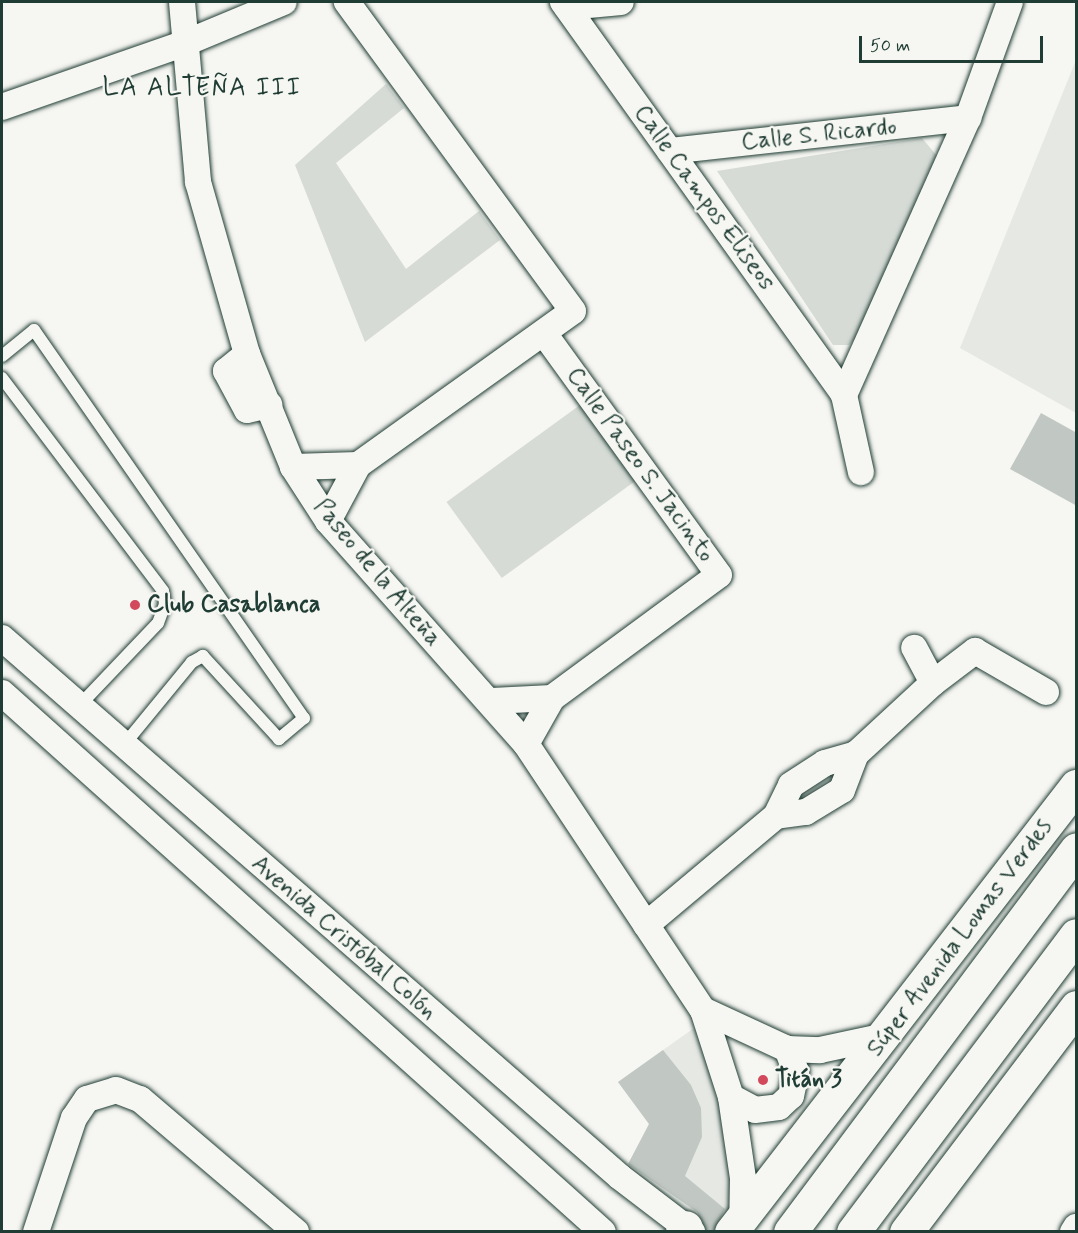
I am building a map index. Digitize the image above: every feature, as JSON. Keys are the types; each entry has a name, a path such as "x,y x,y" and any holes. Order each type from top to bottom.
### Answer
{"main road":[{"name":"Súper Avenida Lomas Verdes","path":"737,1224 886,1036 1077,786"},
{"name":"Súper Avenida Lomas Verdes","path":"790,1232 1077,849"},
{"path":"853,1232 1077,935"},
{"path":"906,1232 1077,1006"}],"street":[{"name":"Paseo de la Alteña","path":"182,2 183,44 198,182 247,354 293,467 328,521 492,701 526,744 703,1010 731,1098 743,1178 737,1224"},
{"path":"2,106 183,44 284,2"},
{"path":"328,521 358,465 573,311 347,2"},
{"path":"565,4 621,2"},
{"path":"844,395 968,118 1010,2"},
{"name":"Calle Campos Eliseos","path":"565,4 844,395 861,472"},
{"name":"Calle S. Ricardo","path":"670,151 968,118"},
{"name":"Calle Paseo S. Jacinto","path":"526,744 552,698 719,575 544,333"},
{"path":"293,467 358,465"},
{"name":"Avenida Cristóbal Colón","path":"2,638 122,747 620,1177 686,1230"},
{"path":"914,648 933,684"},
{"path":"646,925 776,816 791,785 825,763 856,754 933,684 975,651 1046,693"},
{"name":"Avenida Cristóbal Colón","path":"2,693 603,1232"},
{"path":"492,701 552,698"},
{"path":"703,1010 787,1049 820,1050 886,1036"},
{"path":"731,1098 755,1110 780,1107 791,1096 796,1072 787,1049"},
{"path":"36,1232 74,1118 87,1099 116,1090 140,1099 296,1232"},
{"path":"1073,1232 1077,1227"}],"lane":[{"path":"2,356 34,330 304,718 279,739 215,663 203,656 192,662 122,747"},
{"path":"2,378 163,591 165,604 158,623 77,708"}],"shaded area":[{"path":"1076,60 1076,413 960,348"},
{"path":"386,84 404,108 336,163 406,269 479,211 500,240 365,342 295,165"},
{"path":"922,138 937,156 860,334 849,345 833,345 717,171"},
{"path":"580,405 635,481 502,578 447,502"},
{"path":"704,1021 742,1178 730,1231 694,1231 626,1171 649,1124 618,1082"}],"building":[{"path":"1041,413 1077,433 1077,506 1010,469"},
{"path":"663,1050 691,1085 701,1108 702,1137 685,1176 725,1209 713,1232 707,1232 697,1212 628,1164 649,1124 618,1082"}],"place":[{"name":"Club Casablanca","path":"135,605"},
{"name":"Titán 3","path":"763,1080"}],"district":[{"name":"LA ALTEÑA III","path":"202,89"}]}
